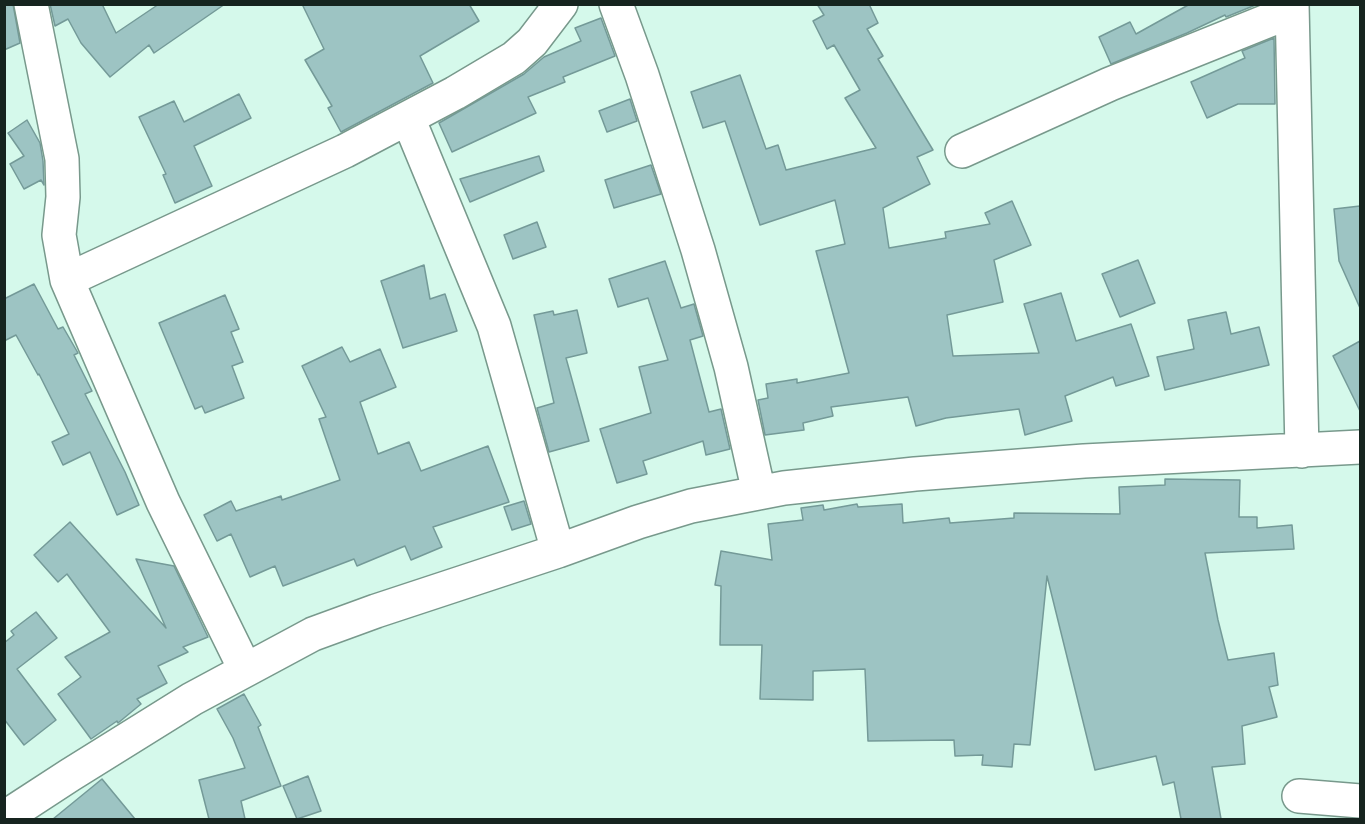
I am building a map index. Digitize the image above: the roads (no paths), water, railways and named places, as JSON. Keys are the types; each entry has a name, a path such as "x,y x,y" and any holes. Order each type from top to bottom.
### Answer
{"street":[{"path":"30,4 62,159 63,197 59,235 67,280 163,502 245,669"},
{"path":"67,280 335,155 455,93 514,58 532,42 561,4"},
{"path":"616,4 642,75 701,261 731,366 759,493"},
{"path":"962,150 1110,84 1292,8 1302,451"},
{"path":"408,118 494,326 558,551"},
{"path":"5,819 130,736 245,669 313,634 638,522 691,506 835,482 927,473 1084,461 1360,447"},
{"path":"1299,796 1360,801"}]}
